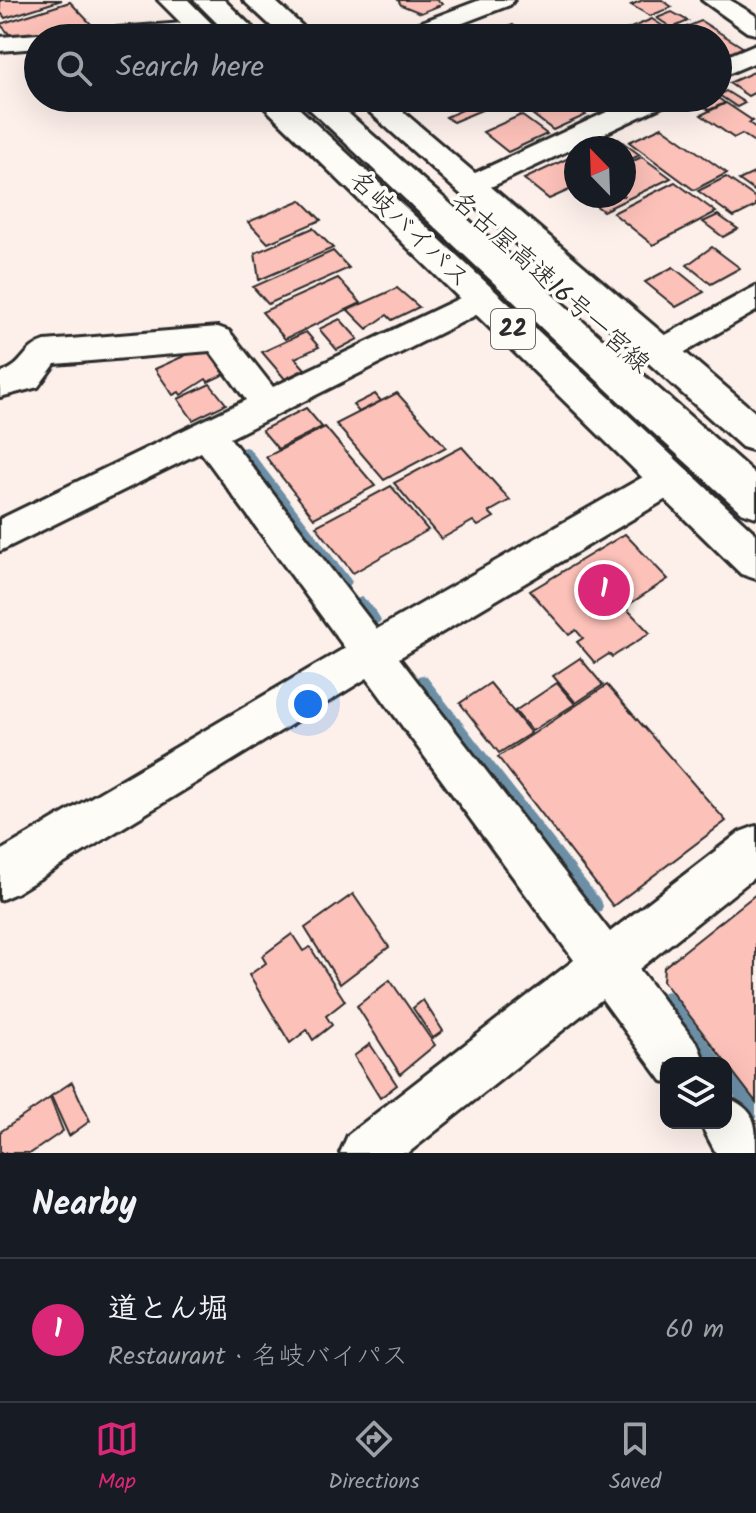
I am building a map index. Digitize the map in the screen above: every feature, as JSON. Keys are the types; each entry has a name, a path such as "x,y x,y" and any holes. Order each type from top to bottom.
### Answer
{"highway":[{"path":"169,0 194,24"},
{"path":"208,0 234,24"},
{"path":"234,0 261,24"},
{"path":"257,0 285,24"},
{"name":"名岐バイパス","path":"287,112 756,561"},
{"name":"名古屋高速16号一宮線","path":"288,112 756,551"},
{"path":"328,112 651,408 756,500"},
{"name":"名古屋高速16号一宮線","path":"359,112 756,468"},
{"path":"385,112 756,436"}],"street":[{"path":"439,24 502,0"},
{"path":"714,0 756,27"},
{"path":"0,44 24,42"},
{"path":"732,63 756,52"},
{"path":"470,186 628,112"},
{"path":"660,352 756,297"},
{"path":"0,536 481,299"},
{"path":"0,385 26,378 45,353 218,339 267,404"},
{"path":"207,434 675,1057"},
{"path":"0,877 372,653 670,479"},
{"path":"366,1153 756,848"},
{"path":"730,1129 748,1153"}],"building":[{"path":"0,0 62,0 5,18 0,12"},
{"path":"398,0 437,0 443,4 421,13 401,5"},
{"path":"643,0 662,0 672,7 650,16 631,5"},
{"path":"70,2 91,24 24,24 24,34 10,35 0,24"},
{"path":"672,12 688,21 666,24 657,18"},
{"path":"652,19 660,24 640,24"},
{"path":"732,40 744,48 732,53"},
{"path":"756,71 756,92 748,96 732,85 732,82"},
{"path":"732,95 745,103 737,107 732,104"},
{"path":"732,107 753,121 749,123 756,128 756,143 742,134 734,138 701,115 732,112"},
{"path":"458,112 477,112 453,122 446,117"},
{"path":"582,112 586,115 553,130 532,114"},
{"path":"521,115 547,134 508,152 483,132"},
{"path":"662,127 727,173 694,190 636,147 636,139"},
{"path":"642,157 671,178 636,195 636,160"},
{"path":"564,160 564,192 549,199 524,179"},
{"path":"756,172 756,192 739,180"},
{"path":"726,177 756,198 756,206 734,217 698,191"},
{"path":"675,182 716,212 653,245 613,213 623,208 636,208 636,202"},
{"path":"301,200 321,220 268,243 248,222"},
{"path":"718,215 738,229 723,237 703,222"},
{"path":"313,228 333,248 259,280 255,253"},
{"path":"712,247 740,268 711,284 687,265"},
{"path":"333,251 349,268 268,304 253,287"},
{"path":"673,267 704,292 676,307 645,282"},
{"path":"338,278 361,303 285,339 262,312"},
{"path":"397,288 419,307 392,320 387,315 367,329 348,310"},
{"path":"340,319 358,339 337,350 319,329"},
{"path":"306,332 319,347 295,358 305,369 285,379 262,352"},
{"path":"204,347 225,374 208,382 206,379 181,395 179,392 173,395 155,369"},
{"path":"210,384 226,404 193,420 178,399"},
{"path":"397,393 446,447 384,480 336,424"},
{"path":"375,394 381,401 359,412 353,405"},
{"path":"306,408 322,427 278,449 262,430"},
{"path":"325,427 375,486 314,518 266,457"},
{"path":"462,447 510,500 489,512 494,517 478,526 473,521 441,539 394,483"},
{"path":"391,486 428,530 353,573 316,526"},
{"path":"625,534 668,579 625,607 650,633 612,657 609,654 595,663 577,642 583,638 576,630 569,635 530,591"},
{"path":"580,658 603,685 576,703 553,676"},
{"path":"490,683 531,733 499,753 460,703"},
{"path":"557,683 575,704 532,731 515,711"},
{"path":"607,685 726,821 613,906 498,757"},
{"path":"353,894 389,947 340,984 305,928"},
{"path":"756,894 756,1102 732,1071 732,1057 721,1057 663,981 664,967"},
{"path":"292,934 303,951 310,947 345,1001 326,1016 332,1025 313,1040 307,1030 290,1043 249,975 266,963 262,956"},
{"path":"390,980 435,1045 400,1074 357,1006"},
{"path":"423,1000 443,1031 433,1038 413,1008"},
{"path":"370,1044 397,1085 380,1098 354,1056"},
{"path":"72,1082 90,1121 69,1136 51,1096"},
{"path":"50,1098 63,1131 31,1153 0,1153 0,1132"}],"waterway":[{"path":"245,451 346,582"},
{"path":"361,602 375,620"},
{"path":"422,680 596,906"},
{"path":"667,998 712,1057"},
{"path":"732,1082 756,1113"}],"place":[{"name":"道とん堀","path":"604,590"}]}
